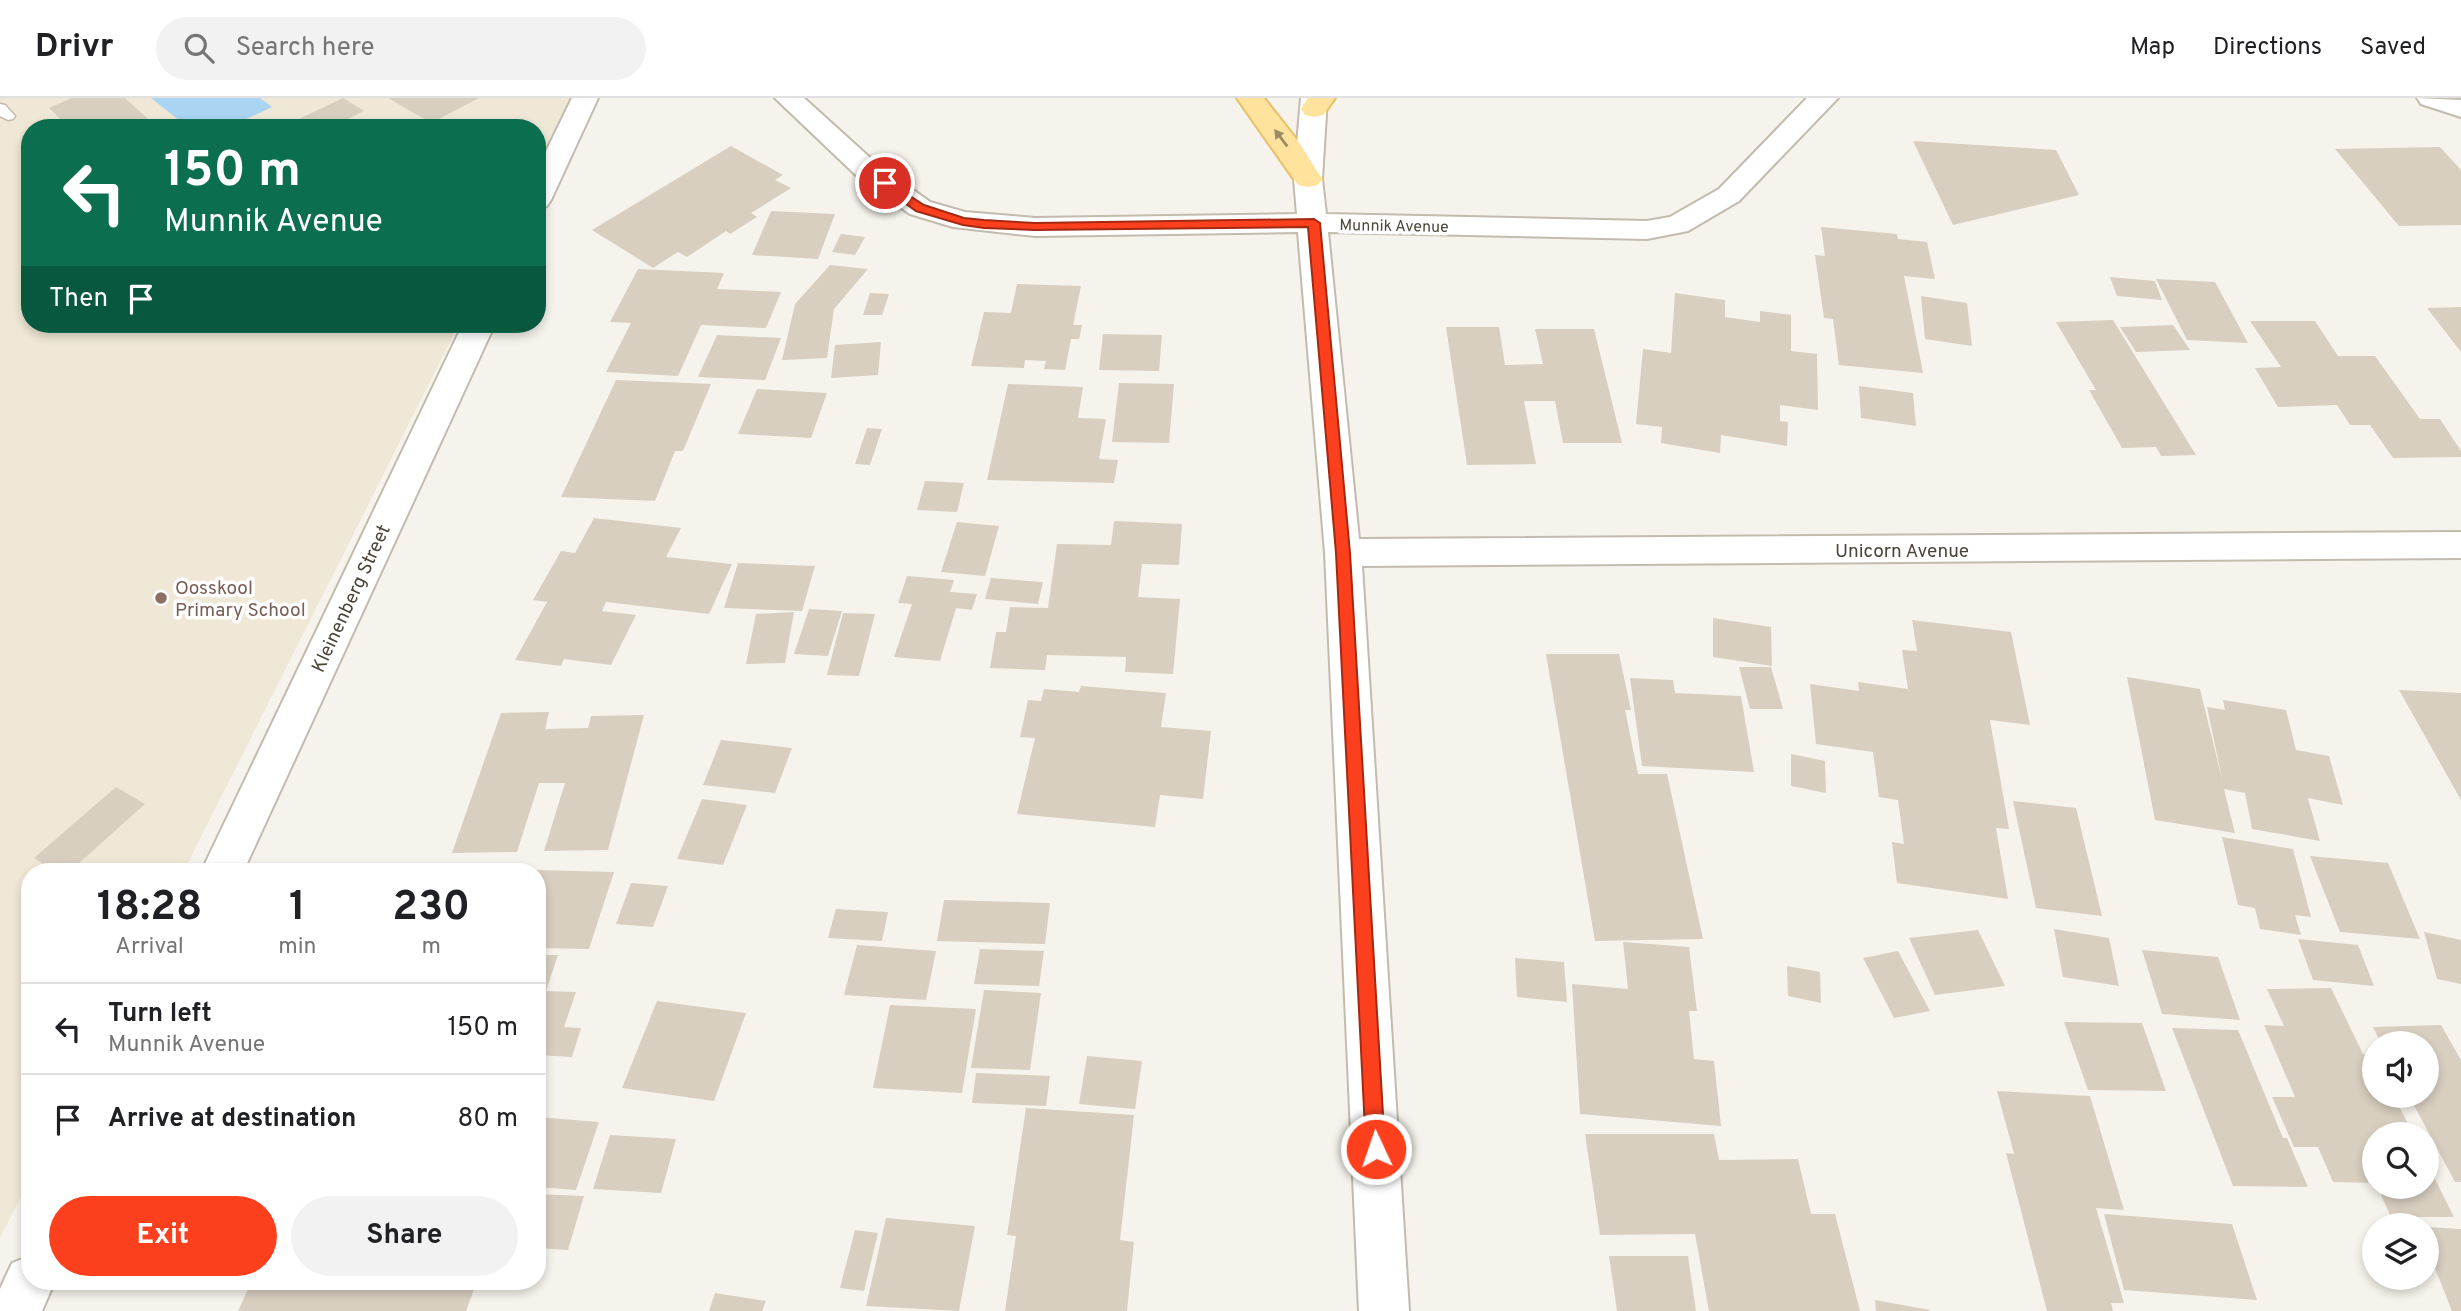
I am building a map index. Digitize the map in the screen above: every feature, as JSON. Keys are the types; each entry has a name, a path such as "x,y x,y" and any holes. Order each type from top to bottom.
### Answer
{"main road":[{"path":"1250,98 1290,150 1308,179"}],"street":[{"path":"546,181 585,98"},
{"name":"Munnik Avenue","path":"788,98 868,171 920,208 963,221 1035,227 1314,223 1637,230 1678,225 1730,195 1813,106 1825,98"},
{"path":"2430,98 2461,109"},
{"path":"1317,102 1308,179 1343,553 1384,1311"},
{"name":"Kleinenberg Street","path":"226,863 475,333"},
{"name":"Unicorn Avenue","path":"1343,553 2461,545"},
{"path":"16,1311 26,1290"}],"shaded area":[{"name":"Oosskool Primary School","path":"0,98 572,98 546,149 546,119 21,119 21,333 454,333 188,863 21,863 21,1197 0,1238"}],"water":[{"path":"151,98 260,98 272,107 246,119 178,119"}],"building":[{"path":"72,98 125,98 148,119 61,119 49,108"},
{"path":"343,98 364,111 348,119 299,119"},
{"path":"388,98 479,98 439,119 424,119"},
{"path":"1913,141 2056,150 2079,195 1953,225"},
{"path":"731,146 783,175 775,180 791,188 751,213 757,217 730,234 726,231 687,257 678,252 653,268 592,230"},
{"path":"2440,147 2461,170 2461,225 2399,226 2335,149"},
{"path":"771,211 835,214 818,259 752,255"},
{"path":"1821,227 1897,234 1898,239 1927,242 1935,279 1904,276 1923,373 1839,365 1833,319 1824,318 1815,255 1825,256"},
{"path":"841,234 865,237 855,255 832,252"},
{"path":"830,265 868,269 834,309 827,358 782,360 795,304"},
{"path":"638,269 724,273 717,289 781,292 766,328 701,325 678,376 606,372 631,323 610,322"},
{"path":"2110,277 2155,281 2162,300 2117,296"},
{"path":"2156,279 2215,282 2248,343 2187,340"},
{"path":"1017,284 1081,286 1073,325 1082,325 1079,339 1071,339 1065,370 1044,369 1046,361 1025,360 1024,368 971,366 984,312 1011,313"},
{"path":"870,293 889,294 882,315 863,315"},
{"path":"1675,293 1725,300 1725,317 1760,322 1760,311 1791,315 1791,351 1817,354 1818,410 1780,405 1780,421 1788,422 1787,446 1721,435 1720,453 1661,443 1662,427 1636,424 1643,349 1671,353"},
{"path":"1921,296 1967,303 1972,346 1925,339"},
{"path":"2461,307 2461,352 2427,308"},
{"path":"2113,320 2196,455 2161,456 2156,447 2122,448 2089,390 2096,390 2056,322"},
{"path":"2250,321 2315,321 2338,356 2375,356 2420,419 2440,419 2461,451 2461,457 2393,458 2370,425 2350,425 2337,405 2278,407 2255,368 2281,367"},
{"path":"2173,325 2190,350 2136,352 2120,327"},
{"path":"1446,327 1499,327 1505,365 1543,364 1535,329 1594,329 1622,443 1563,443 1555,401 1524,401 1536,464 1467,465"},
{"path":"1103,334 1162,335 1159,371 1099,370"},
{"path":"717,335 781,338 765,380 698,377"},
{"path":"881,342 878,375 831,378 835,345"},
{"path":"616,380 711,384 683,451 675,451 655,501 561,497"},
{"path":"1119,383 1174,384 1169,443 1112,442"},
{"path":"1008,384 1083,387 1078,418 1106,419 1099,459 1118,460 1114,483 987,480"},
{"path":"1859,386 1913,393 1916,426 1861,418"},
{"path":"757,389 827,393 811,438 738,434"},
{"path":"867,428 882,429 870,465 855,464"},
{"path":"925,481 964,483 957,512 917,510"},
{"path":"594,518 681,528 666,557 732,564 709,614 606,602 602,611 636,615 611,665 564,659 561,666 515,660 547,602 533,600 561,551 575,553"},
{"path":"1114,521 1182,524 1179,565 1142,564 1138,597 1180,599 1173,674 1125,672 1126,657 1047,655 1045,670 990,668 996,632 1006,632 1010,607 1048,608 1057,544 1111,545"},
{"path":"957,522 999,526 985,576 941,572"},
{"path":"738,563 815,566 802,611 724,608"},
{"path":"907,576 954,580 950,592 977,594 972,610 956,608 940,661 894,657 912,604 898,603"},
{"path":"991,578 1043,582 1038,604 985,599"},
{"path":"809,609 842,611 828,656 794,654"},
{"path":"794,612 785,663 746,664 756,614"},
{"path":"843,613 875,614 859,676 827,675"},
{"path":"1713,618 1771,627 1772,666 1713,657"},
{"path":"1912,620 2011,632 2030,725 1990,720 2009,829 1996,828 2008,899 1897,883 1892,842 1904,844 1898,800 1879,797 1873,752 1816,744 1810,684 1859,691 1858,682 1908,689 1902,650 1917,651"},
{"path":"1546,654 1619,654 1631,710 1625,710 1638,774 1667,774 1703,939 1595,941"},
{"path":"1739,667 1771,667 1783,709 1750,709"},
{"path":"2127,677 2200,689 2223,783 2207,707 2225,710 2223,700 2286,710 2296,750 2329,756 2343,805 2308,798 2320,841 2252,829 2245,793 2224,789 2235,833 2155,820"},
{"path":"1630,678 1673,680 1675,693 1741,696 1754,772 1642,766"},
{"path":"1081,686 1166,693 1161,727 1211,731 1203,799 1160,795 1155,827 1017,814 1035,738 1020,737 1028,700 1041,701 1044,689 1079,692"},
{"path":"2399,690 2461,693 2461,800"},
{"path":"549,712 545,729 588,728 591,716 644,715 608,850 544,851 565,783 539,783 517,852 452,853 501,713"},
{"path":"721,740 792,748 775,793 703,785"},
{"path":"1791,754 1825,761 1826,793 1791,786"},
{"path":"116,787 145,804 79,863 42,863 34,858"},
{"path":"702,799 747,805 723,865 677,859"},
{"path":"2013,801 2076,808 2102,916 2036,908"},
{"path":"2222,837 2293,849 2311,917 2295,915 2301,935 2260,929 2255,908 2238,905"},
{"path":"2310,856 2388,863 2420,939 2340,932"},
{"path":"546,870 614,872 589,949 546,948"},
{"path":"631,883 668,886 653,927 616,924"},
{"path":"944,900 1050,903 1045,944 937,941"},
{"path":"836,909 888,912 882,941 828,938"},
{"path":"2054,929 2109,938 2119,986 2063,977"},
{"path":"1978,930 2005,986 1935,995 1909,938"},
{"path":"2424,932 2461,940 2461,984 2437,979"},
{"path":"2298,939 2358,945 2374,986 2313,980"},
{"path":"1623,942 1689,947 1697,1011 1689,1011 1694,1059 1714,1061 1721,1126 1580,1114 1572,984 1628,989"},
{"path":"857,945 936,951 926,1000 844,995"},
{"path":"980,949 1044,951 1039,986 974,984"},
{"path":"2142,950 2218,957 2240,1020 2162,1014"},
{"path":"1898,951 1930,1011 1894,1018 1863,958"},
{"path":"546,955 558,955 546,991"},
{"path":"1515,958 1564,962 1567,1002 1517,997"},
{"path":"1787,966 1820,972 1821,1003 1788,996"},
{"path":"2331,988 2362,1052 2362,1108 2400,1108 2407,1122 2362,1122 2362,1183 2333,1182 2318,1147 2294,1147 2272,1097 2295,1097 2264,1025 2284,1026 2267,989"},
{"path":"984,990 1041,993 1030,1070 971,1068"},
{"path":"546,991 576,992 564,1027 581,1028 572,1057 546,1056"},
{"path":"657,1001 746,1013 714,1101 622,1088"},
{"path":"890,1005 976,1009 962,1093 873,1088"},
{"path":"2064,1022 2142,1023 2166,1091 2088,1090"},
{"path":"2441,1025 2461,1060 2461,1182 2455,1182 2439,1152 2439,1122 2423,1122 2415,1108 2439,1108 2439,1031 2375,1031 2373,1027"},
{"path":"2172,1028 2238,1030 2283,1138 2287,1138 2308,1187 2233,1186"},
{"path":"1087,1056 1142,1061 1135,1109 1079,1104"},
{"path":"976,1073 1050,1076 1046,1106 972,1103"},
{"path":"1997,1091 2090,1096 2124,1210 2096,1208 2124,1303 2111,1303 2113,1311 2047,1311 2006,1153 2014,1154"},
{"path":"1026,1108 1134,1115 1120,1240 1134,1242 1127,1311 1005,1311 1016,1236 1007,1235"},
{"path":"546,1118 599,1122 576,1190 546,1188"},
{"path":"1585,1134 1714,1134 1719,1160 1798,1159 1811,1214 1835,1214 1860,1311 1709,1311 1695,1234 1600,1235"},
{"path":"610,1135 676,1139 661,1193 593,1189"},
{"path":"2439,1187 2454,1217 2439,1217 2439,1213 2389,1213 2383,1199 2439,1199"},
{"path":"546,1194 584,1196 568,1250 546,1249"},
{"path":"2104,1214 2232,1224 2257,1300 2124,1290"},
{"path":"886,1218 975,1226 959,1311 866,1306"},
{"path":"2439,1228 2461,1229 2461,1311 2452,1311 2439,1278"},
{"path":"855,1230 878,1233 864,1291 840,1288"},
{"path":"1609,1256 1688,1256 1696,1311 1617,1311"},
{"path":"248,1290 474,1290 466,1311 238,1311"},
{"path":"715,1293 766,1301 762,1311 709,1311"},
{"path":"1875,1300 1930,1310 1930,1311 1876,1311"}],"place":[{"name":"Oosskool Primary School","path":"161,598"}],"route":[{"path":"885,183 920,208 963,221 984,224 1035,227 1314,223 1343,553 1376,1149"}]}
